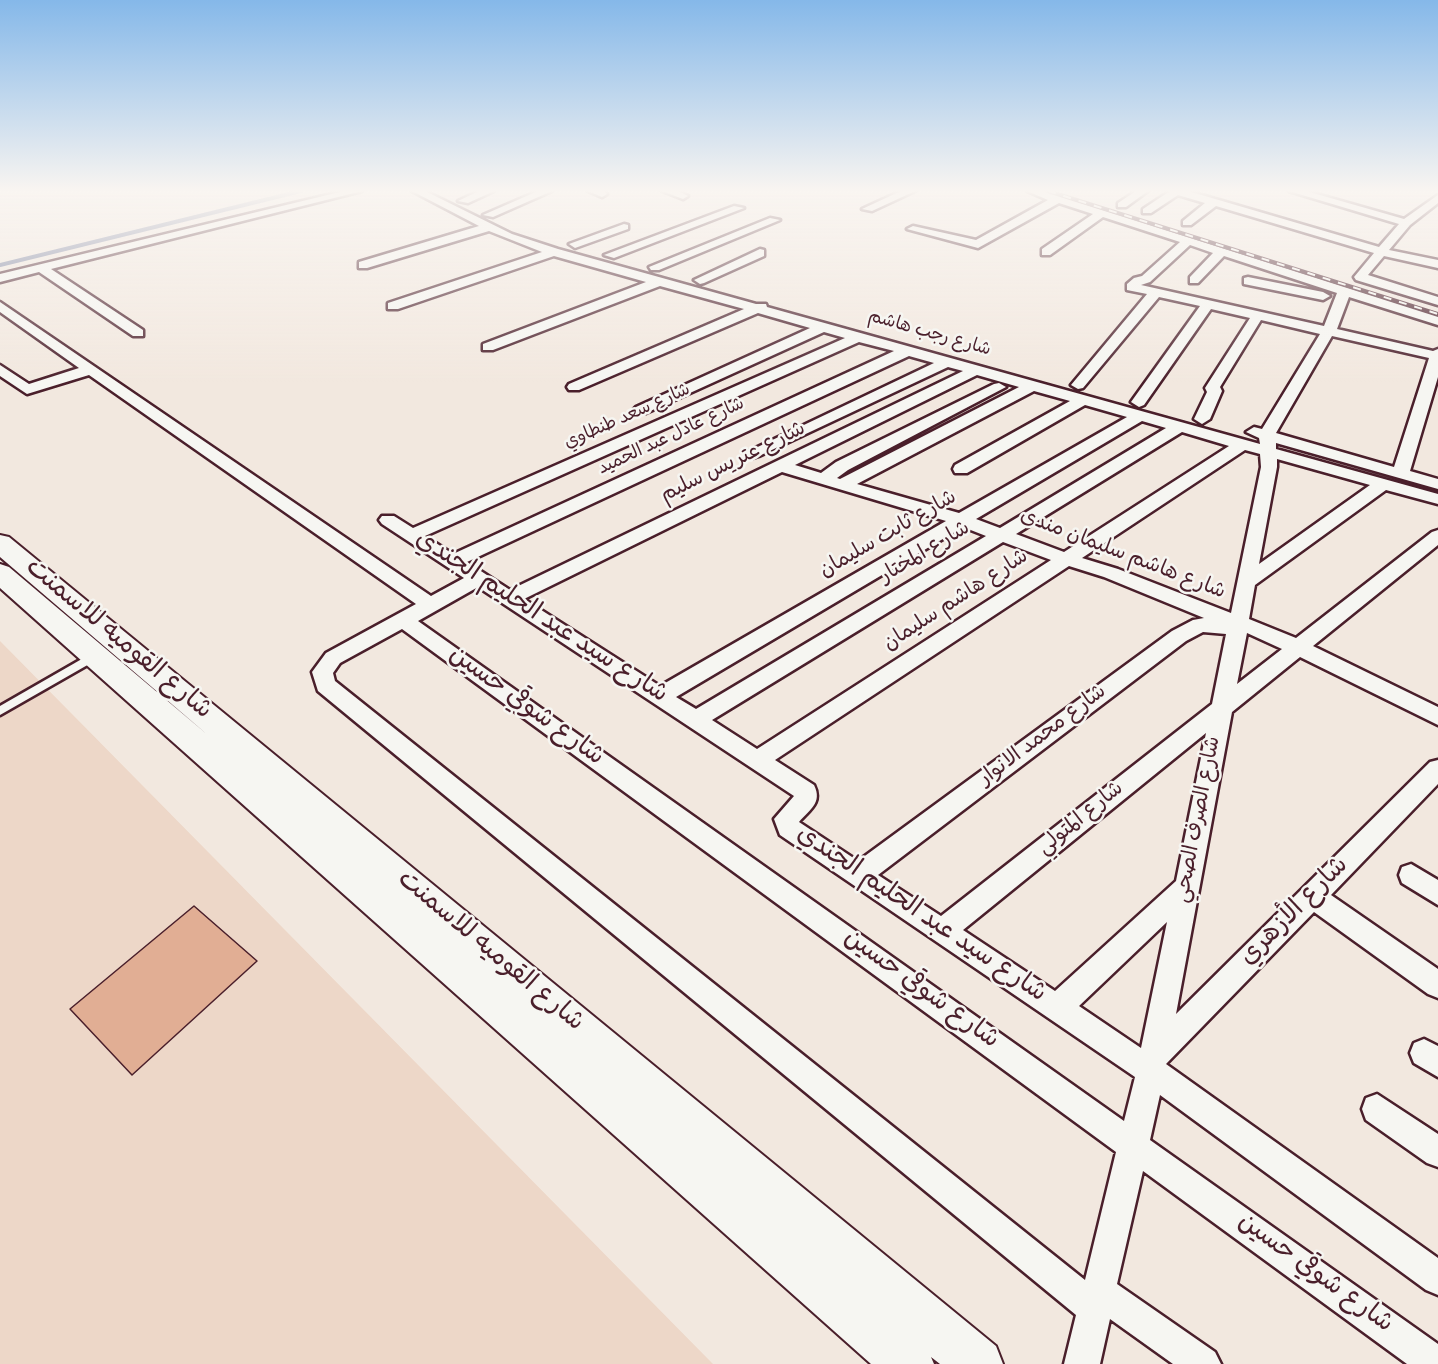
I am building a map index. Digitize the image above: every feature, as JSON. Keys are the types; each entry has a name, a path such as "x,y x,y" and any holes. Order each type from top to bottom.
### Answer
{"main road":[{"name":"شارع القوميه للاسمنت","path":"0,543 106,649 909,1364"},
{"name":"شارع القوميه للاسمنت","path":"0,573 106,649 978,1364"}],"street":[{"path":"0,271 68,255"},
{"path":"0,278 100,255"},
{"path":"363,265 393,255"},
{"path":"393,306 546,255"},
{"name":"شارع رجب هاشم","path":"566,255 657,274 699,280 1081,392 1140,408 1202,419 1384,483 1438,499"},
{"name":"شارع رجب هاشم","path":"610,255 657,274 758,308 1034,385 1081,392"},
{"path":"488,347 699,255"},
{"path":"699,280 756,255"},
{"path":"1146,279 1173,255"},
{"path":"1194,280 1218,255"},
{"path":"1230,255 1260,264 1438,355 1401,472"},
{"name":"شارع الصرف الصحي","path":"1082,1364 1153,1063 1269,467 1268,443 1342,304 1380,255"},
{"path":"1385,255 1438,301"},
{"path":"1260,264 1245,284 1438,321"},
{"path":"1438,264 1407,274 1342,304 1258,315 1132,287 1138,281 1146,279 1342,304 1438,344"},
{"path":"42,269 138,333"},
{"path":"961,469 1081,392 1155,292"},
{"path":"574,387 775,301"},
{"path":"1140,408 1208,304"},
{"path":"0,306 430,605"},
{"path":"1202,419 1215,391 1212,388 1258,315"},
{"path":"641,410 826,327"},
{"name":"شارع سعد طنطاوي","path":"412,535 860,336"},
{"name":"شارع عادل عبد الحميد","path":"452,562 909,350"},
{"path":"753,453 950,361"},
{"path":"3,375 30,390 91,369"},
{"name":"شارع عتريس سليم","path":"509,599 978,369"},
{"path":"824,479 842,466 1015,379"},
{"path":"843,484 1034,385"},
{"name":"شارع رجب هاشم","path":"1140,408 1181,426 1243,444 1268,443 1401,472 1438,484"},
{"name":"شارع ثابت سليمان","path":"659,697 962,520 1140,408"},
{"name":"شارع المختار","path":"694,720 1181,426"},
{"name":"شارع هاشم سليمان","path":"757,760 1243,444"},
{"name":"شارع هاشم سليمان مندى","path":"779,466 962,520 1066,559 1111,573 1238,626 1299,646 1438,717"},
{"path":"1247,582 1384,483"},
{"name":"شارع سيد عبد الحليم الجندي","path":"388,520 807,794 807,798 786,819 786,826 1058,1008 1153,1063 1438,1278"},
{"name":"شارع المتولي","path":"942,931 1438,536"},
{"path":"478,579 333,658 322,672 325,686 1097,1300 1203,1364"},
{"name":"شارع شوقي حسين","path":"403,620 1134,1144 1436,1364"},
{"name":"شارع محمد الانوار","path":"859,875 1179,636 1200,625 1238,626"},
{"name":"شارع الأزهري","path":"1153,1063 1312,896 1438,769"},
{"path":"1411,875 1438,894"},
{"path":"1058,1008 1187,886"},
{"path":"1312,896 1438,985"},
{"path":"1377,1109 1438,1152"}],"lane":[{"path":"0,711 106,649"}],"shaded area":[{"path":"0,641 713,1364 0,1364"}],"building":[{"path":"194,906 257,961 132,1075 70,1009"}],"waterway":[{"path":"0,265 42,255"}],"railway":[{"path":"1250,255 1438,314"}]}
